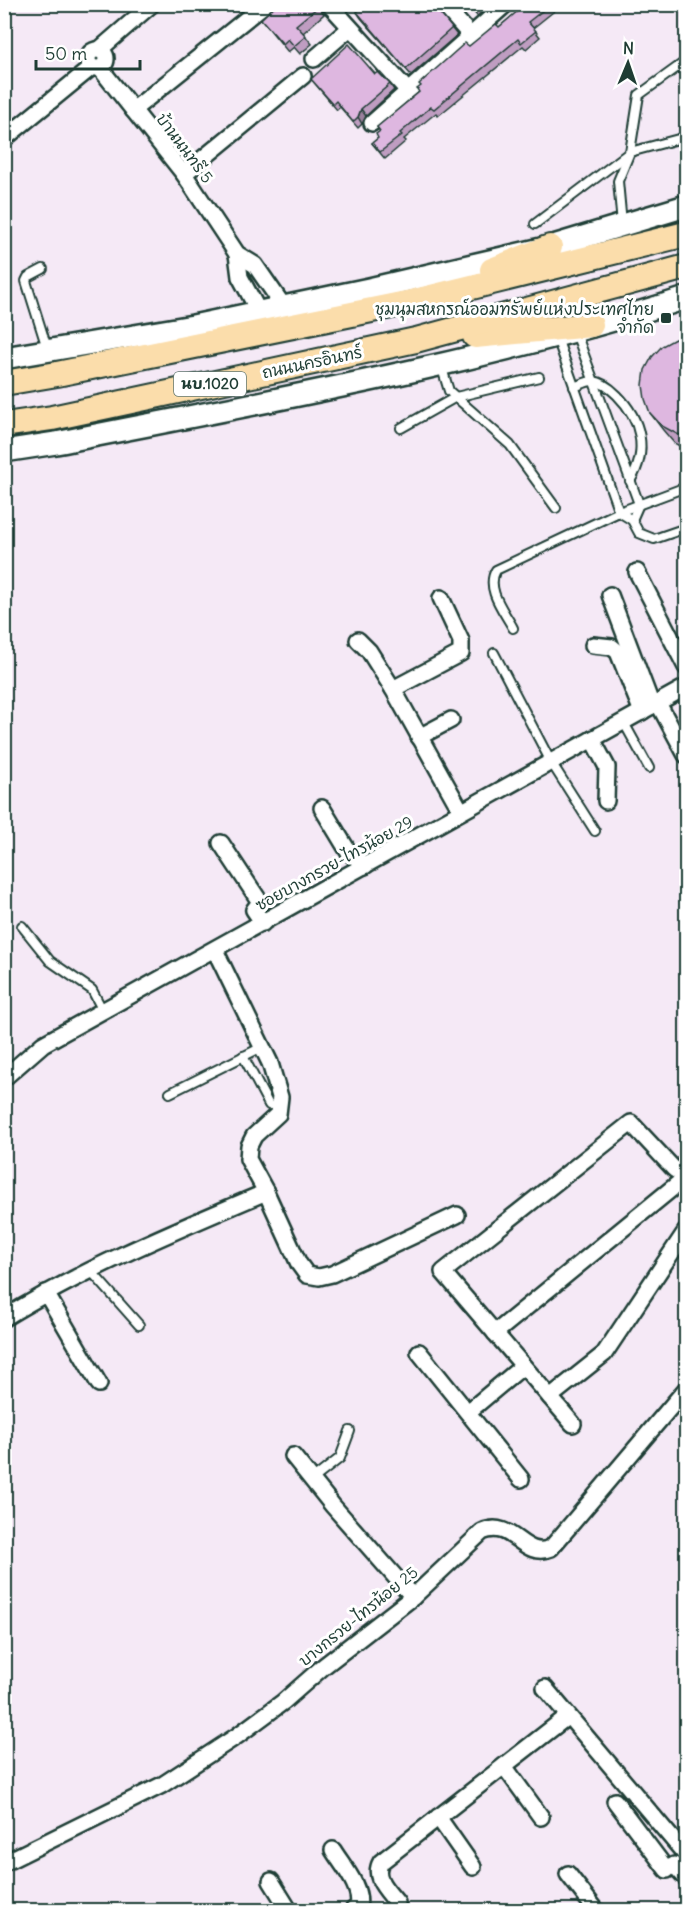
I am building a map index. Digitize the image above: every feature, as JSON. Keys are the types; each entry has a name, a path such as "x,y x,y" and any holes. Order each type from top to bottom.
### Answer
{"main road":[{"path":"4,358 48,352 284,307 550,247 687,206"},
{"name":"นบ.1020","path":"4,383 69,372 411,302 687,234"},
{"path":"411,302 550,247"},
{"name":"ถนนนครอินทร์","path":"4,425 52,418 416,340 687,267"},
{"name":"ถนนนครอินทร์","path":"4,451 56,443 344,386 574,330 687,298"},
{"path":"416,340 574,330"}],"street":[{"path":"4,139 96,67 87,61 89,53 92,50 99,50 152,4"},
{"path":"133,110 265,4"},
{"path":"329,4 408,91"},
{"path":"443,4 471,36"},
{"path":"372,123 506,4"},
{"path":"314,59 350,28"},
{"name":"บ้านนนทรี 5","path":"96,67 184,174 237,254 255,265 284,307"},
{"path":"184,174 303,76"},
{"name":"บ้านนนทรี 5","path":"237,254 240,277 259,312"},
{"path":"637,572 687,667"},
{"path":"610,594 651,707"},
{"path":"393,689 461,653 461,641 441,598"},
{"path":"358,640 369,651 393,689 461,812"},
{"path":"593,645 612,647 618,652 651,707 687,755"},
{"name":"ซอยบางกรวย-ไทรน้อย 29","path":"4,1078 43,1044 687,687"},
{"path":"419,737 451,720"},
{"path":"592,739 607,767 606,801"},
{"path":"322,808 348,850 365,866"},
{"path":"221,843 260,902 254,910 262,923"},
{"path":"215,950 270,1063 280,1097 278,1114 254,1136 249,1146 248,1159 266,1192 298,1264 307,1275 319,1277 332,1274 457,1215"},
{"path":"495,1333 687,1177 674,1169 631,1123 443,1272 523,1366 573,1424"},
{"path":"4,1318 46,1293 130,1251 266,1192"},
{"path":"550,1397 604,1354 687,1231"},
{"path":"46,1293 99,1384"},
{"path":"419,1352 521,1479"},
{"path":"468,1412 523,1366"},
{"name":"บางกรวย-ไทรน้อย 25","path":"4,1863 172,1779 284,1702 324,1666 412,1596 482,1532 490,1528 503,1530 533,1550 543,1551 551,1548 687,1389"},
{"path":"293,1456 412,1596"},
{"path":"545,1688 687,1878"},
{"path":"397,1903 378,1877 377,1869 381,1862 568,1716"},
{"path":"504,1766 541,1817"},
{"path":"615,1801 676,1863"},
{"path":"438,1817 473,1867"},
{"path":"333,1850 357,1889 360,1901 358,1907 352,1911"},
{"path":"568,1875 596,1911"},
{"path":"271,1881 289,1911"}],"lane":[{"path":"622,226 618,181 630,152 639,95 687,61"},
{"path":"535,224 630,152 687,137"},
{"path":"43,269 28,277 26,281 48,352"},
{"path":"574,330 639,504 632,520"},
{"path":"574,330 574,387 619,512 632,520 639,533 654,539 687,528"},
{"path":"441,364 449,391 510,446 556,508"},
{"path":"401,428 456,397 539,377"},
{"path":"574,387 592,381 612,390 622,400 638,427 641,444 638,469 630,481"},
{"path":"513,628 493,591 492,576 496,570 619,512 687,487"},
{"path":"494,653 551,762 595,831"},
{"path":"623,722 649,768"},
{"path":"22,926 50,961 92,990 103,1011"},
{"path":"170,1093 262,1047"},
{"path":"243,1056 269,1105"},
{"path":"91,1271 139,1326"},
{"path":"312,1480 340,1458 350,1431"}],"building":[{"path":"277,4 318,4 319,6 296,25 306,36 294,46 288,39 283,44 261,19"},
{"path":"358,4 432,4 452,28 406,69 357,12 361,8"},
{"path":"468,4 480,4 473,10"},
{"path":"526,4 551,4 528,22 536,31 521,43 518,39 434,109 431,107 400,133 402,135 380,152 372,143 378,138 376,134 380,131 377,127 419,92 417,89 421,86 419,84 465,43 469,46 496,24 499,27"},
{"path":"349,44 375,74 378,72 390,84 361,109 353,122 336,101 333,104 311,79"},
{"path":"687,336 687,436 677,434 662,426 650,413 643,385 645,370 652,357 662,346"}],"place":[{"name":"ชุมนุมสหกรณ์ออมทรัพย์แห่งประเทศไทย จำกัด","path":"666,318"}]}
